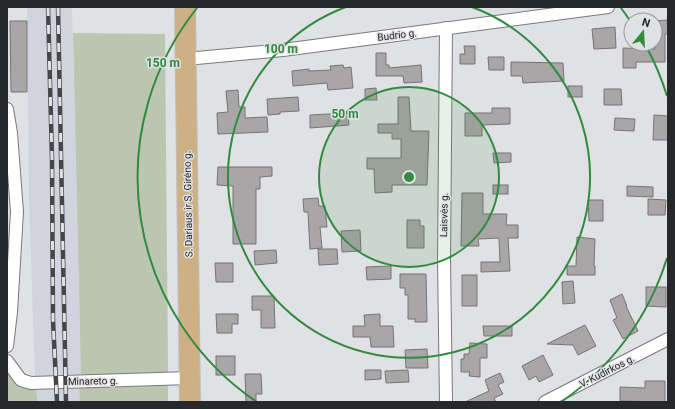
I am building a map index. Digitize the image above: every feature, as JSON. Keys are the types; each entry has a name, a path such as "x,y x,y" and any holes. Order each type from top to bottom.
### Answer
{"main road":[{"name":"S. Dariaus ir S. Girėno g.","path":"185,7 190,402"}],"street":[{"name":"Budrio g.","path":"186,59 283,50 608,7"},
{"name":"Laisvės g.","path":"446,28 444,260 446,402"},
{"path":"7,109 11,134 17,212 11,312 7,346"},
{"name":"V. Kudirkos g.","path":"545,402 668,339"},
{"name":"Minareto g.","path":"7,361 21,380 31,383 190,378"}],"shaded area":[{"path":"27,7 72,7 81,376 35,377 29,199"},
{"path":"79,387 80,402 38,402 36,389"}],"green space":[{"path":"73,33 165,34 168,372 81,376"},
{"path":"7,372 17,386 36,389 38,402 7,402"},
{"path":"168,386 168,402 80,402 79,387"}],"building":[{"path":"663,20 667,20 668,34 665,34 665,62 636,62 636,68 623,68 623,52 663,52"},
{"path":"10,21 27,21 27,92 11,92"},
{"path":"615,27 616,48 594,49 592,29"},
{"path":"464,46 475,46 475,64 460,64 460,54 465,54"},
{"path":"376,53 386,53 386,65 389,65 389,68 421,65 422,82 404,83 403,76 376,76"},
{"path":"488,57 504,57 504,70 489,70"},
{"path":"511,62 563,63 564,81 523,83 522,76 511,76"},
{"path":"343,65 344,68 351,67 353,88 328,90 327,83 293,86 292,71 309,69 309,71 331,70 330,66"},
{"path":"568,86 582,86 582,97 568,97"},
{"path":"376,88 377,100 365,100 365,89"},
{"path":"604,89 621,89 622,105 604,105"},
{"path":"238,90 239,107 245,107 245,118 267,117 268,132 218,134 217,113 228,112 226,91"},
{"path":"298,97 299,111 280,112 280,114 268,115 267,99"},
{"path":"398,97 409,97 411,131 429,131 427,185 392,185 392,192 375,193 374,169 367,169 367,158 401,158 401,139 392,139 392,133 378,133 378,124 398,124"},
{"path":"492,108 510,108 510,124 482,125 482,136 465,136 465,113 492,113"},
{"path":"348,113 349,125 310,128 310,115"},
{"path":"654,115 668,116 668,140 653,140"},
{"path":"615,118 635,119 634,131 614,130"},
{"path":"493,153 511,153 511,162 494,163"},
{"path":"218,167 272,167 272,176 260,177 260,189 256,189 256,244 233,244 233,186 217,185"},
{"path":"493,185 508,185 508,194 493,194"},
{"path":"627,186 653,187 653,197 627,196"},
{"path":"462,193 483,193 483,214 507,214 506,225 518,225 518,238 508,238 510,271 481,272 481,262 500,262 499,238 478,239 479,246 461,246"},
{"path":"318,198 319,206 325,206 327,227 320,227 322,248 310,249 308,212 304,212 303,199"},
{"path":"648,199 666,200 665,215 648,215"},
{"path":"588,200 603,200 603,221 589,221"},
{"path":"407,220 420,220 420,226 424,226 424,248 407,248"},
{"path":"360,230 361,251 342,252 341,231"},
{"path":"577,237 595,239 595,275 567,275 567,266 576,266"},
{"path":"318,249 337,249 338,264 319,265"},
{"path":"276,250 277,263 255,265 254,251"},
{"path":"215,263 233,263 233,282 216,282"},
{"path":"391,266 391,279 367,280 366,267"},
{"path":"400,274 426,274 427,322 415,322 415,319 408,319 408,295 405,295 405,288 400,288"},
{"path":"462,275 477,275 477,306 462,306"},
{"path":"573,281 575,303 563,304 562,282"},
{"path":"646,287 666,287 666,307 646,306"},
{"path":"622,294 638,331 623,339 613,320 617,318 610,300"},
{"path":"252,296 274,296 275,328 261,328 261,310 252,310"},
{"path":"216,314 238,314 238,324 232,324 232,333 217,333"},
{"path":"380,314 380,326 393,326 394,347 371,347 370,337 353,337 353,326 365,326 364,315"},
{"path":"585,325 596,346 578,355 573,345 547,344"},
{"path":"483,326 512,326 512,336 484,336"},
{"path":"470,343 487,344 487,358 480,358 480,377 469,376 470,372 461,372 461,359 464,359 464,354 469,354"},
{"path":"427,349 428,368 406,368 405,350"},
{"path":"543,355 553,375 539,382 536,376 529,380 522,366"},
{"path":"216,356 235,356 235,375 216,375"},
{"path":"365,370 381,370 381,379 365,380"},
{"path":"408,370 409,382 386,383 385,371"},
{"path":"500,373 504,382 498,385 503,394 494,398 496,402 465,402 489,391 485,380"},
{"path":"245,374 261,374 262,394 256,394 256,402 246,402"},
{"path":"645,381 665,381 665,402 620,401 620,387 645,388"}],"railway":[{"path":"48,7 52,159 53,320 57,402"},
{"path":"58,7 66,402"}]}
